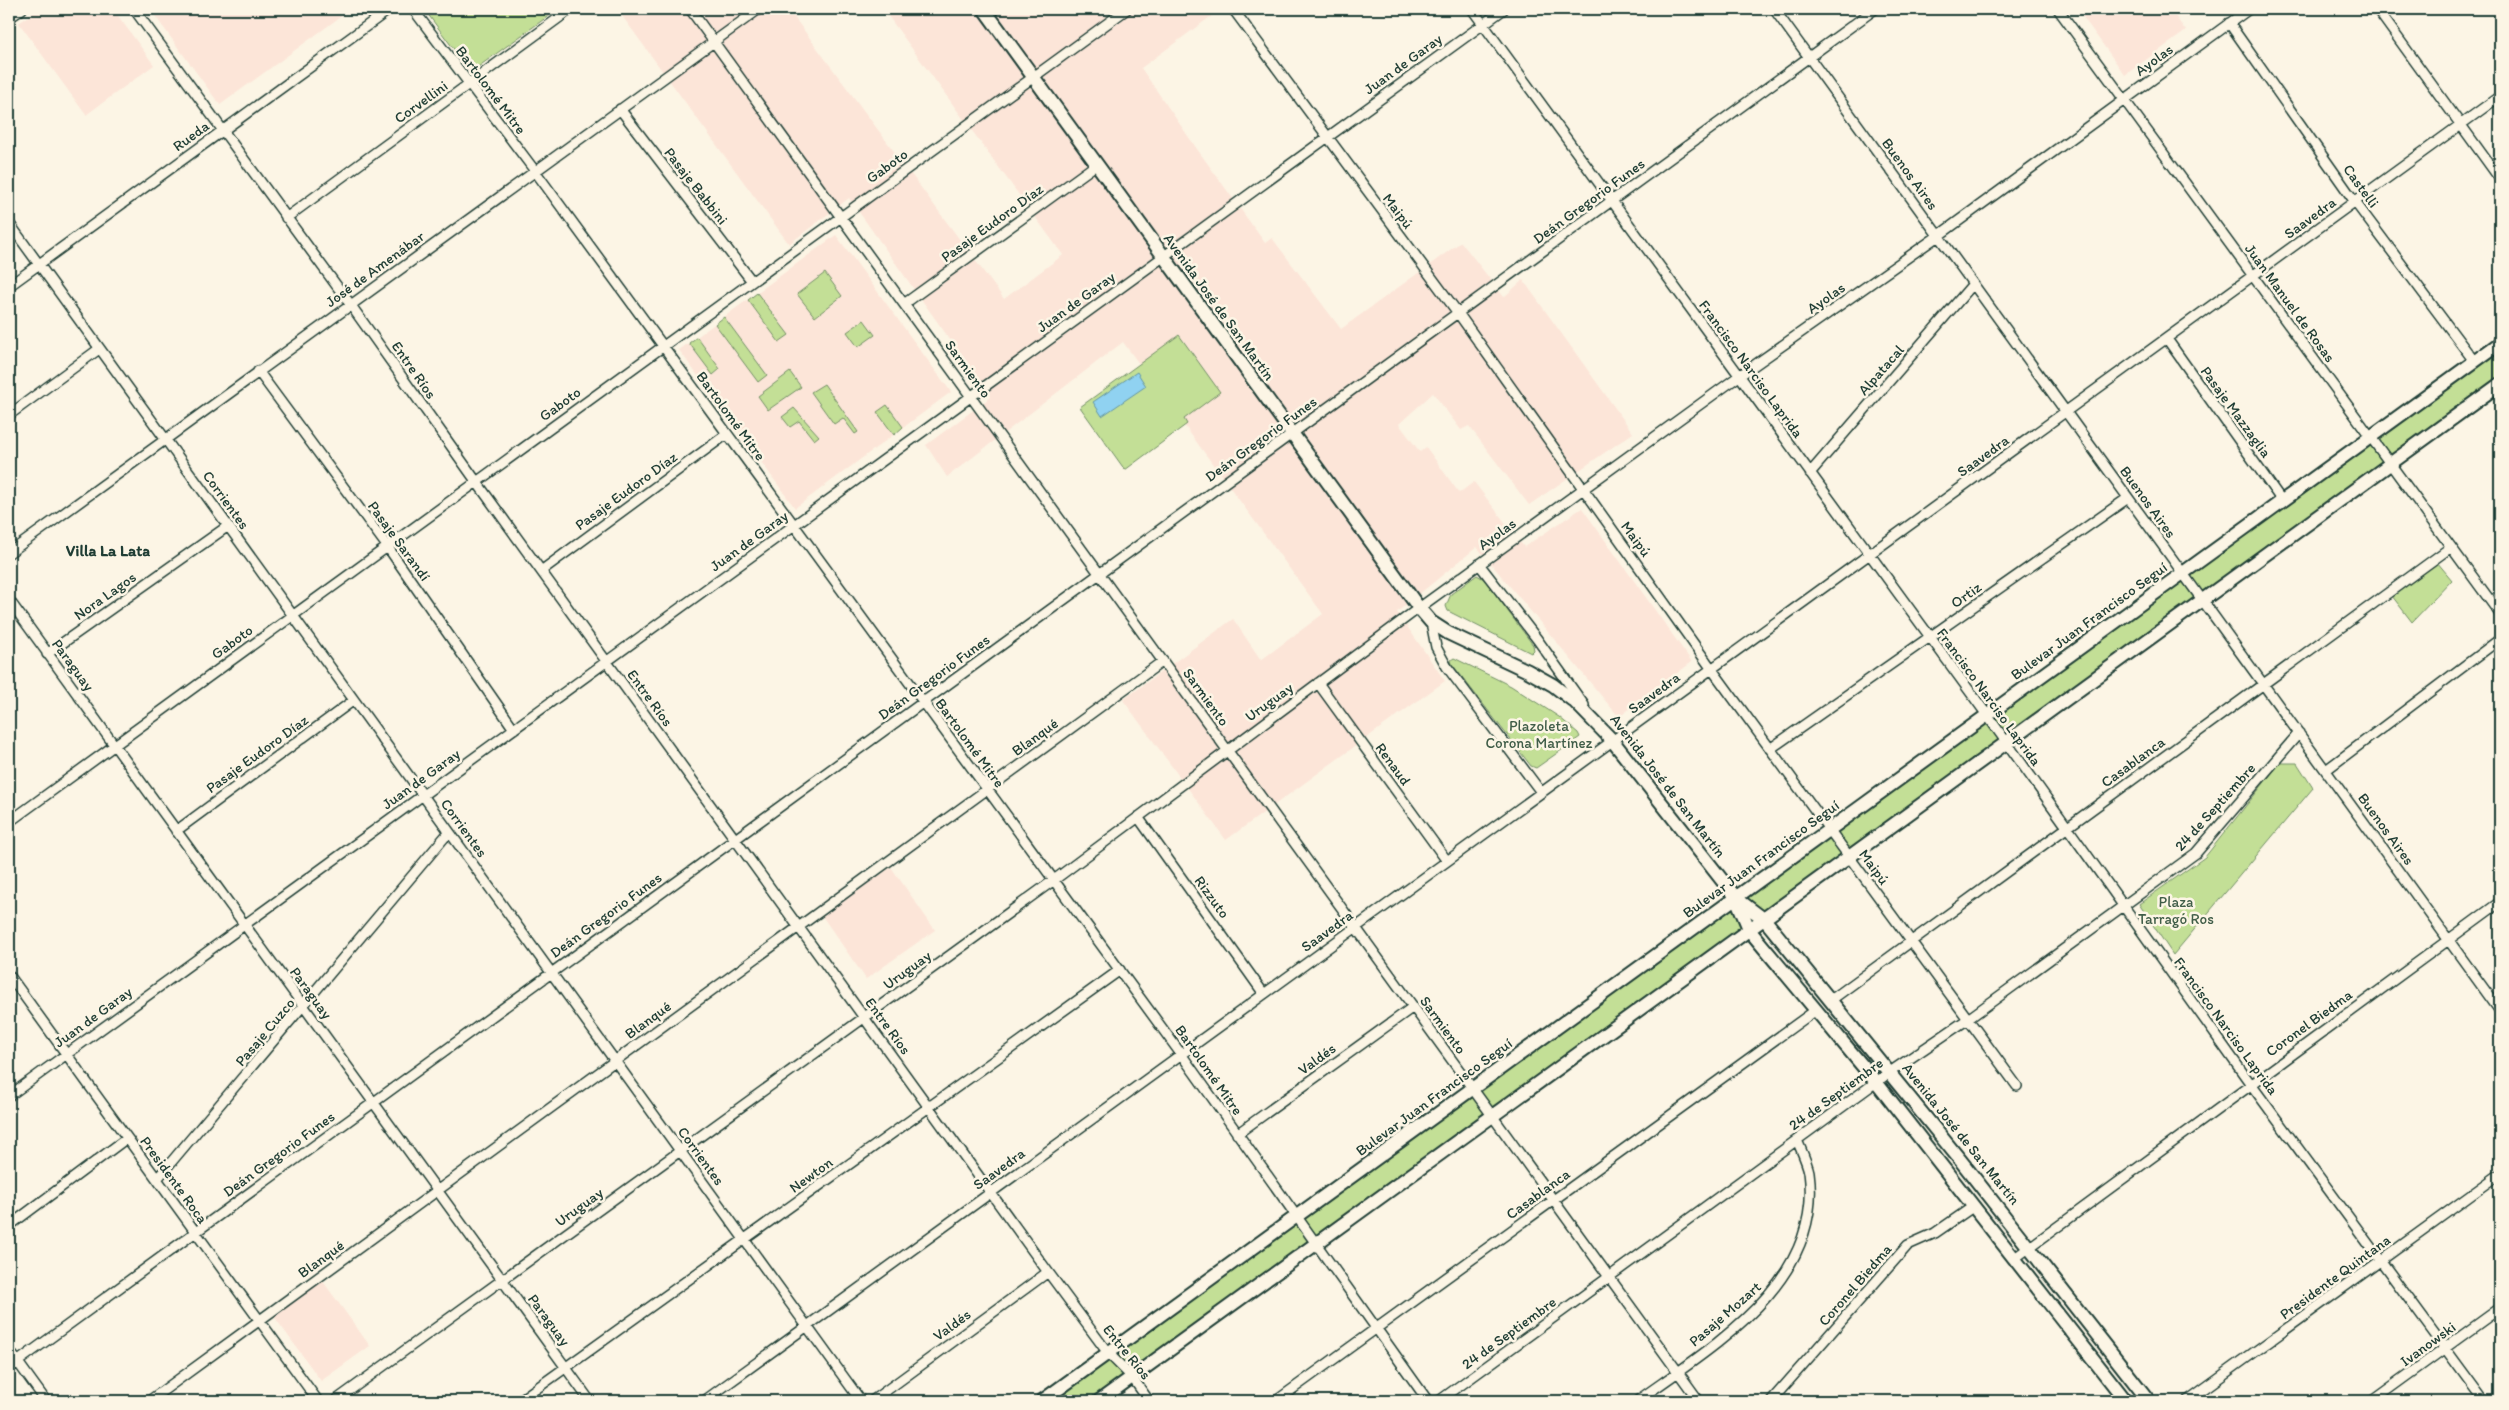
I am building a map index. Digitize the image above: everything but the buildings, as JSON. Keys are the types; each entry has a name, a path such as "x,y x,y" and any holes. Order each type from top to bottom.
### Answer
{"main road":[{"name":"Avenida José de San Martín","path":"984,9 1419,608 1431,622 1448,633 1553,685 1592,718 1612,740 1736,898 1765,920 1890,1072 2029,1246 2149,1401"},
{"name":"Bulevar Juan Francisco Seguí","path":"1042,1401 2282,501 2370,435 2500,343"},
{"path":"1098,1401 1314,1243 1750,931 2500,384"},
{"name":"Avenida José de San Martín","path":"1736,898 1750,931 1876,1082 2126,1401"}],"street":[{"path":"9,18 22,9"},
{"name":"Entre Ríos","path":"134,9 350,304 1048,1272 1108,1353 1132,1377 1149,1401"},
{"name":"Rueda","path":"9,286 390,9"},
{"name":"Bartolomé Mitre","path":"413,9 535,171 1120,970 1428,1401"},
{"name":"Corvellini","path":"286,218 571,9"},
{"name":"Sarmiento","path":"690,9 1699,1401"},
{"name":"José de Amenábar","path":"9,553 759,9"},
{"name":"Gaboto","path":"9,822 751,280 1127,9"},
{"name":"Maipú","path":"1233,9 1458,313 1711,668 2017,1086"},
{"name":"Francisco Narciso Laprida","path":"1472,9 2068,828 2250,1083 2484,1401"},
{"name":"Juan de Garay","path":"9,1096 1504,9"},
{"name":"Buenos Aires","path":"1774,9 2500,1010"},
{"name":"Deán Gregorio Funes","path":"9,1368 1875,9"},
{"name":"Juan Manuel de Rosas","path":"2058,9 2500,614"},
{"name":"Ayolas","path":"1419,608 1739,376 1938,236 2249,9"},
{"path":"2377,9 2500,179"},
{"name":"Castelli","path":"2229,23 2355,202 2474,361"},
{"name":"Saavedra","path":"704,1401 1711,668 1870,556 2500,96"},
{"name":"Pasaje Babbini","path":"620,109 751,280"},
{"name":"Pasaje Eudoro Díaz","path":"904,304 1097,164"},
{"name":"Corrientes","path":"9,223 861,1401"},
{"name":"Alpatacal","path":"1810,473 1973,284"},
{"name":"Pasaje Mazzaglia","path":"2167,339 2282,501"},
{"path":"9,416 99,349"},
{"name":"Pasaje Sarandí","path":"258,371 386,546 514,729"},
{"name":"Pasaje Eudoro Díaz","path":"541,571 727,434"},
{"name":"Ortiz","path":"1770,749 2128,498"},
{"name":"Nora Lagos","path":"47,654 228,526"},
{"name":"Casablanca","path":"1831,1000 2452,547"},
{"name":"Avenida José de San Martín","path":"1479,564 1537,639 1592,718"},
{"name":"Paraguay","path":"9,600 590,1401"},
{"name":"Uruguay","path":"335,1401 1054,880 1419,608"},
{"name":"Avenida José de San Martín","path":"1431,622 1436,646 1447,667 1541,792"},
{"path":"2326,770 2500,639"},
{"name":"Blanqué","path":"149,1401 1163,662"},
{"name":"Renaud","path":"1318,683 1447,861"},
{"name":"Pasaje Eudoro Díaz","path":"176,831 354,700"},
{"name":"24 de Septiembre","path":"1440,1401 1876,1082 1968,1020 2124,908 2196,853 2299,733"},
{"name":"Rizzuto","path":"1138,817 1264,994"},
{"name":"Pasaje Cuzco","path":"157,1179 304,1007 449,832"},
{"name":"Coronel Biedma","path":"2015,1258 2250,1083 2500,902"},
{"name":"Newton","path":"520,1401 1120,970"},
{"name":"Presidente Roca","path":"9,975 318,1401"},
{"name":"Valdés","path":"1237,1134 1413,1007"},
{"name":"Casablanca","path":"1276,1401 1816,1010"},
{"path":"9,1226 127,1138"},
{"name":"Pasaje Mozart","path":"1637,1401 1678,1372 1764,1301 1786,1274 1800,1246 1809,1207 1809,1171 1797,1140"},
{"name":"Presidente Quintana","path":"2187,1401 2500,1174"},
{"name":"Coronel Biedma","path":"1771,1401 1908,1245 1935,1233 1974,1206"},
{"name":"Valdés","path":"872,1401 1048,1272"},
{"name":"Ivanowski","path":"2372,1401 2500,1308"},
{"path":"9,1350 46,1401"}],"shaded area":[{"path":"39,9 113,9 154,65 86,115 19,23"},
{"path":"150,9 351,9 220,105"},
{"path":"617,9 788,9 1004,299 1063,255 883,9 1221,9 1141,68 1197,149 1265,243 1272,238 1341,329 1461,242 1504,297 1523,280 1633,433 1529,505 1469,426 1461,430 1433,393 1399,424 1420,452 1426,447 1459,493 1474,482 1524,547 1582,508 1692,662 1619,717 1477,547 1397,612 1445,681 1226,840 1123,700 1233,619 1261,660 1323,614 1123,342 947,477 926,445 991,397 849,198 789,244"},
{"path":"2086,9 2170,9 2186,31 2125,75 2080,13"},
{"path":"836,235 951,392 795,508 679,350"},
{"path":"891,867 935,930 866,979 822,916"},
{"path":"322,1280 370,1346 321,1381 273,1315"}],"green space":[{"path":"424,9 558,9 471,72"},
{"path":"825,273 842,296 815,317 797,294"},
{"path":"757,293 789,335 779,342 748,300"},
{"path":"724,317 767,375 758,382 715,324"},
{"path":"864,320 875,335 858,347 847,332"},
{"path":"1179,335 1220,392 1184,419 1187,424 1125,470 1080,407"},
{"path":"697,337 720,369 713,375 689,343"},
{"path":"2500,343 2500,384 1099,1401 1042,1401"},
{"path":"790,372 801,387 768,410 758,396"},
{"path":"824,384 858,432 855,434 843,418 834,424 811,392"},
{"path":"887,405 903,427 894,435 877,412"},
{"path":"794,408 819,436 814,440 799,421 790,427 782,417"},
{"path":"2437,562 2452,580 2412,622 2392,596"},
{"path":"1477,575 1484,579 1533,645 1534,650 1531,653 1448,611 1446,606 1451,594"},
{"name":"Plazoleta Corona Martínez","path":"1454,658 1511,686 1559,717 1578,733 1580,737 1536,768 1531,766 1452,664 1451,660"},
{"name":"Plaza Tarragó Ros","path":"2280,763 2297,763 2313,788 2173,955 2139,904 2205,857"}],"water":[{"path":"1137,372 1146,386 1102,416 1093,402"}],"district":[{"name":"Villa La Lata","path":"108,550"}]}
